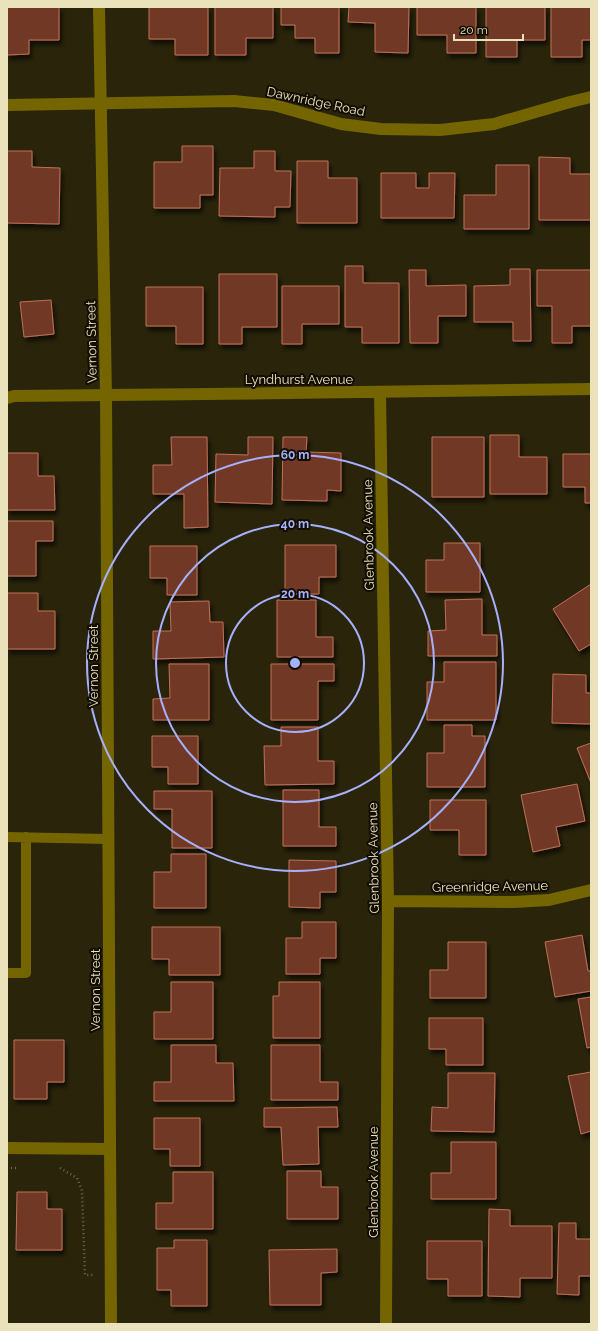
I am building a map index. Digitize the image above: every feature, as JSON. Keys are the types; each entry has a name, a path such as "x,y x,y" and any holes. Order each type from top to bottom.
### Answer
{"street":[{"name":"Vernon Street","path":"99,7 106,395 111,1324"},
{"name":"Dawnridge Road","path":"7,105 234,101 274,105 341,124 381,129 440,130 494,124 570,102 591,98"},
{"name":"Lyndhurst Avenue","path":"7,398 14,396 380,393 591,389"},
{"name":"Glenbrook Avenue","path":"380,393 388,901 386,1324"},
{"name":"Greenridge Avenue","path":"388,901 514,902 549,900 591,890"},
{"path":"7,1148 110,1149"}],"lane":[{"path":"7,837 108,839"},
{"path":"7,973 26,973 26,838"}],"path":[{"path":"7,1168 22,1168"},
{"path":"54,1168 61,1168 77,1178 82,1191 85,1275 110,1277"}],"building":[{"path":"7,7 59,7 59,40 29,40 29,54 7,55"},
{"path":"149,7 208,7 208,55 175,55 175,39 149,39"},
{"path":"215,7 273,7 273,38 246,38 246,55 215,55"},
{"path":"281,7 339,7 339,53 315,53 315,38 295,38 295,25 281,25"},
{"path":"349,7 409,7 408,53 375,52 375,23 348,22"},
{"path":"417,7 476,7 476,53 447,53 447,35 417,35"},
{"path":"486,7 545,7 545,40 517,40 517,57 486,57"},
{"path":"551,7 591,7 591,40 582,40 582,57 551,57"},
{"path":"182,146 213,146 213,195 200,195 200,208 154,208 154,162 182,162"},
{"path":"7,151 32,151 32,167 60,168 59,224 7,223"},
{"path":"254,151 275,151 275,171 291,171 290,207 275,207 275,217 219,216 220,168 254,168"},
{"path":"539,157 570,158 570,174 591,174 591,220 539,220"},
{"path":"297,161 328,161 328,178 357,178 357,223 297,223"},
{"path":"496,165 529,165 529,229 464,229 464,195 496,195"},
{"path":"381,173 416,173 416,188 429,188 429,173 455,173 454,218 381,218"},
{"path":"345,266 363,266 363,283 399,283 399,343 362,343 362,327 345,327"},
{"path":"510,269 530,269 531,341 513,341 513,322 474,322 474,286 510,285"},
{"path":"409,270 426,270 426,286 466,285 466,316 438,316 438,343 410,343"},
{"path":"537,270 591,270 591,326 572,326 572,343 552,343 552,306 537,306"},
{"path":"219,274 277,274 277,327 242,327 242,344 219,344"},
{"path":"282,286 339,286 339,324 302,324 302,344 282,344"},
{"path":"146,287 203,287 203,344 176,344 176,326 146,326"},
{"path":"51,300 54,334 24,337 20,302"},
{"path":"490,435 519,435 519,457 547,457 547,494 490,494"},
{"path":"171,437 207,437 208,527 184,528 184,494 153,494 153,465 172,465"},
{"path":"248,437 273,437 272,504 215,502 216,454 248,455"},
{"path":"283,437 307,437 306,452 341,453 341,491 327,490 327,501 282,500"},
{"path":"432,437 484,437 484,497 432,497"},
{"path":"7,453 38,453 38,476 54,476 55,510 7,510"},
{"path":"563,454 591,454 591,503 585,503 585,487 563,487"},
{"path":"7,521 53,521 53,541 36,541 36,576 7,576"},
{"path":"444,543 480,543 480,592 426,592 426,560 444,560"},
{"path":"285,545 336,545 336,577 319,577 319,594 285,594"},
{"path":"150,546 197,546 197,595 167,595 167,578 150,578"},
{"path":"591,584 591,644 579,651 553,609"},
{"path":"7,593 38,593 38,611 55,611 55,649 7,649"},
{"path":"482,599 482,635 497,635 497,656 428,656 428,631 446,630 445,600"},
{"path":"277,600 316,600 316,637 333,637 333,657 277,657"},
{"path":"209,601 210,622 223,622 224,657 153,659 153,631 171,631 170,602"},
{"path":"444,662 496,662 496,720 427,720 427,682 444,682"},
{"path":"169,664 209,664 209,720 153,720 153,699 170,698"},
{"path":"271,664 334,664 334,681 318,681 318,720 271,720"},
{"path":"553,674 586,675 586,693 591,693 591,724 552,723"},
{"path":"444,725 472,725 472,736 485,736 485,787 427,787 427,753 444,753"},
{"path":"281,727 318,727 318,761 334,761 334,784 265,785 264,746 281,746"},
{"path":"152,736 198,736 198,784 168,784 168,767 152,767"},
{"path":"591,743 591,783 577,748"},
{"path":"577,784 585,821 556,827 560,846 533,852 521,795"},
{"path":"283,790 319,790 319,827 336,827 336,846 283,846"},
{"path":"154,791 212,791 212,848 172,848 172,809 154,809"},
{"path":"430,800 486,800 486,855 459,855 459,830 430,830"},
{"path":"171,854 206,854 206,908 154,908 154,872 171,872"},
{"path":"289,860 336,861 336,892 320,892 320,908 289,907"},
{"path":"302,922 336,922 336,958 320,958 320,974 286,974 286,938 302,938"},
{"path":"152,927 220,927 220,975 169,975 169,959 152,959"},
{"path":"582,935 588,971 591,971 591,991 555,997 545,942"},
{"path":"448,942 486,942 486,998 430,998 430,970 448,970"},
{"path":"171,982 213,982 213,1039 154,1039 154,1012 171,1012"},
{"path":"279,982 320,982 320,1038 273,1038 273,996 279,996"},
{"path":"591,997 591,1047 587,1048 578,999"},
{"path":"429,1018 483,1018 483,1065 446,1065 446,1049 429,1049"},
{"path":"14,1040 64,1040 64,1082 47,1082 47,1099 14,1099"},
{"path":"171,1045 216,1045 216,1063 233,1063 234,1101 154,1101 154,1082 171,1082"},
{"path":"271,1045 320,1045 320,1082 338,1082 338,1100 271,1100"},
{"path":"591,1072 591,1131 581,1134 568,1076"},
{"path":"448,1073 495,1073 494,1132 431,1131 432,1107 448,1108"},
{"path":"337,1107 338,1127 318,1127 319,1164 283,1165 281,1127 264,1127 264,1108"},
{"path":"154,1118 200,1118 200,1166 170,1166 170,1149 154,1149"},
{"path":"451,1142 496,1142 496,1199 431,1199 431,1173 451,1173"},
{"path":"287,1171 321,1171 321,1187 338,1187 338,1219 287,1219"},
{"path":"173,1172 213,1172 213,1229 156,1229 156,1203 173,1203"},
{"path":"17,1192 47,1192 47,1209 62,1209 62,1250 16,1250"},
{"path":"489,1209 510,1210 510,1226 552,1226 552,1278 520,1278 520,1297 488,1296"},
{"path":"559,1223 576,1223 576,1239 591,1239 591,1276 579,1276 579,1295 557,1294"},
{"path":"174,1240 207,1240 207,1306 171,1306 171,1290 157,1290 157,1248 174,1248"},
{"path":"427,1241 482,1241 482,1296 448,1296 448,1279 427,1279"},
{"path":"337,1249 337,1272 321,1273 321,1305 270,1305 269,1250"}]}
